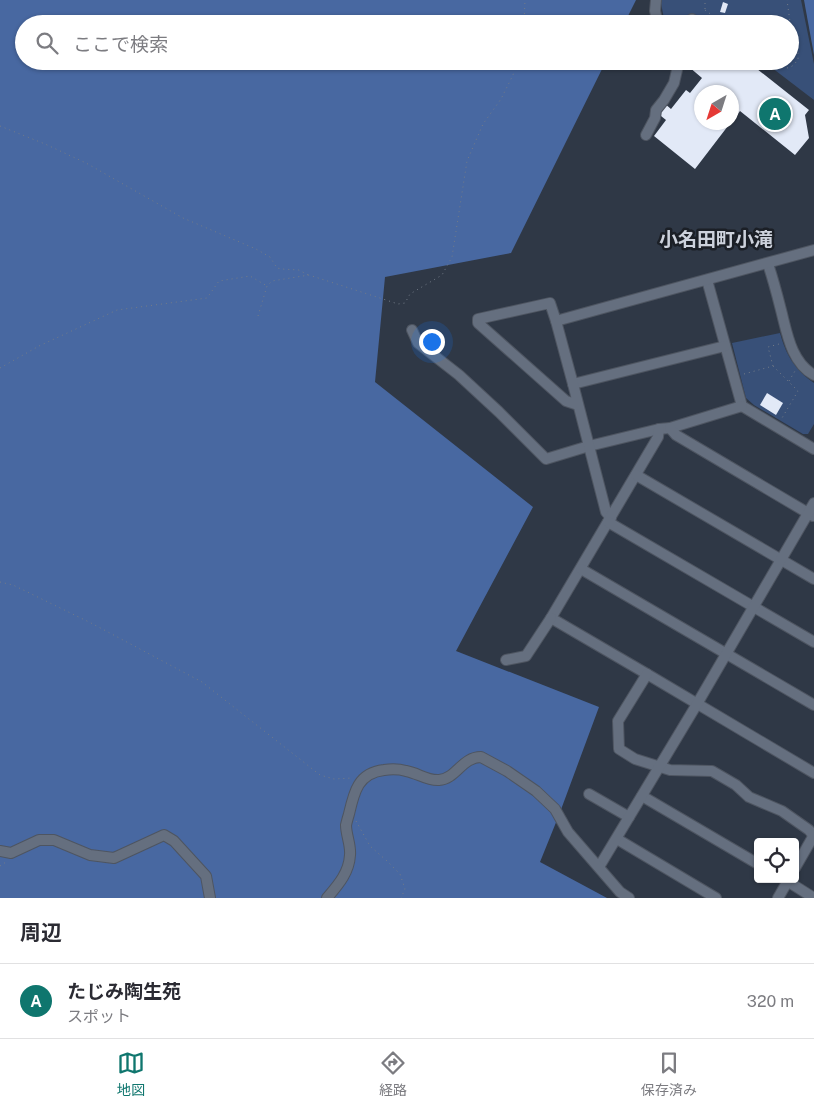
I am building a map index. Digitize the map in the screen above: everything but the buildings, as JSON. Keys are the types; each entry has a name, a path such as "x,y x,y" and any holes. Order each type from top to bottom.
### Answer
{"street":[{"path":"656,0 656,15"},
{"path":"646,134 655,118 656,110 674,83 676,70"},
{"path":"556,321 814,250"},
{"path":"768,264 791,346 801,364 814,375"},
{"path":"707,280 742,406 777,427 813,444"},
{"path":"578,405 566,401 478,324 478,319 550,303 573,384 606,512 610,520 814,642"},
{"path":"412,330 418,343 466,382 546,459 742,406"},
{"path":"573,384 724,346"},
{"path":"506,660 526,656 581,569 665,428"},
{"path":"665,428 811,514"},
{"path":"636,475 814,580"},
{"path":"599,867 697,704 780,560 811,514 814,503"},
{"path":"581,569 814,706"},
{"path":"551,618 814,773"},
{"path":"647,674 618,721 619,749 636,759 670,770 712,771 736,784 749,797 782,811 814,836 799,861"},
{"path":"327,898 345,874 350,856 346,825 356,787 364,778 381,770 390,769 407,771 431,780 440,780 450,776 472,758 481,757 508,771 536,791 555,809 568,832 620,892 629,898"},
{"path":"589,794 629,817"},
{"path":"642,796 754,862"},
{"path":"0,851 11,853 39,840 54,840 90,855 114,858 164,835 174,841 206,876 210,898"},
{"path":"617,839 716,898"},
{"path":"778,898 786,883"},
{"path":"792,883 814,898"}],"path":[{"path":"524,15 525,0"},
{"path":"706,0 705,10 712,15"},
{"path":"787,0 789,15"},
{"path":"0,126 86,163 183,218 256,249 270,257 276,268 299,270 398,304 405,304 410,294 442,275 452,257 467,161 483,124 501,99 514,70"},
{"path":"258,316 267,286 272,281 309,275"},
{"path":"0,368 39,346 117,310 207,298 218,281 250,276 267,286"},
{"path":"777,427 798,390 773,366 768,347 783,344"},
{"path":"788,381 801,364"},
{"path":"733,376 773,366"},
{"path":"0,582 13,585 91,623 202,682 320,775 334,779 364,778"},
{"path":"349,813 357,822 370,846 400,874 405,890 401,898"},
{"path":"0,866 7,860"}],"shaded area":[{"path":"0,0 636,0 628,15 15,15 15,70 602,70 511,253 385,277 375,382 533,507 456,651 599,707 540,862 607,898 0,898"},
{"path":"662,0 801,0 814,64 814,100 775,70 799,70 799,15 663,15"},
{"path":"804,0 814,0 814,55"},
{"path":"780,333 785,348 796,367 814,383 814,424 808,434 803,434 754,405 746,398 732,343"}],"place":[{"name":"たじみ陶生苑","path":"775,114"}],"district":[{"name":"小名田町小滝","path":"716,239"}]}
